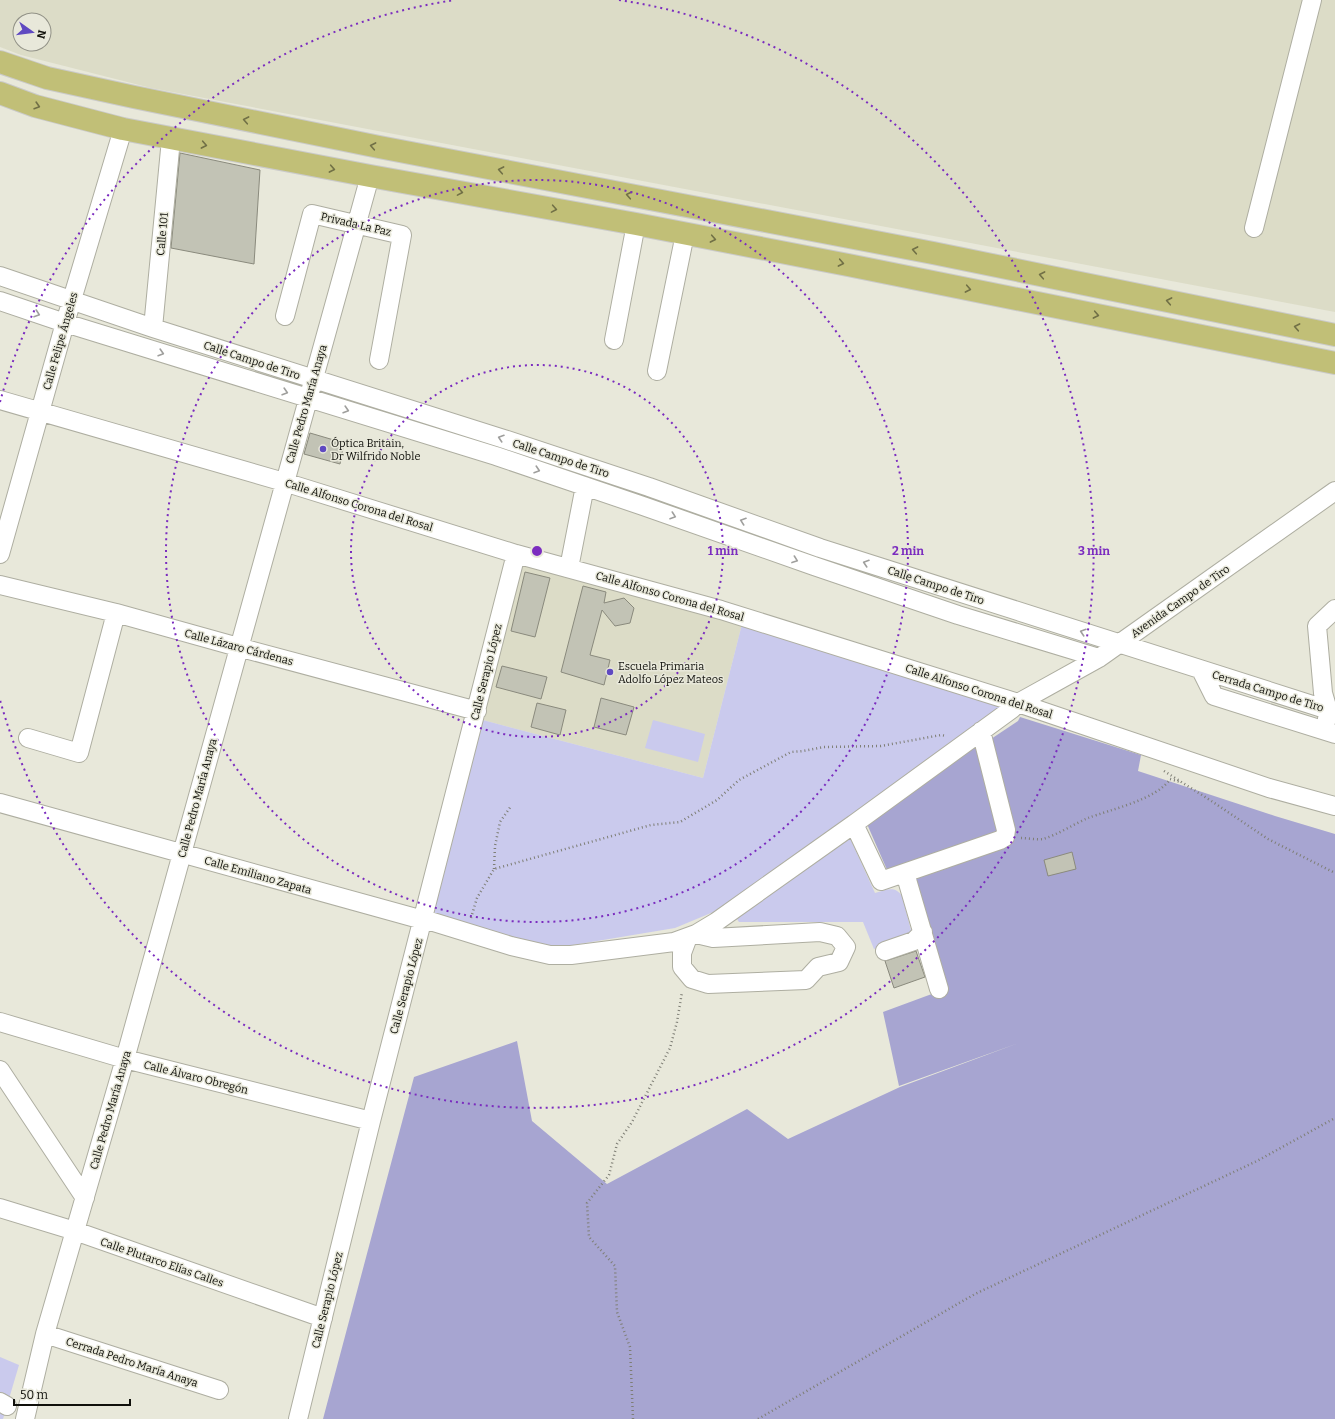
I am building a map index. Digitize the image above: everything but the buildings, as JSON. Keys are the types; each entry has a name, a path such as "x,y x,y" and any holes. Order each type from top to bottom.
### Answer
{"main road":[{"path":"0,62 47,78 134,97 379,147 933,253 1335,335"},
{"path":"0,93 35,106 123,129 171,139 856,266 1333,362 1331,352 1335,341"},
{"path":"661,229 667,203"}],"street":[{"path":"1254,228 1312,0"},
{"name":"Calle Felipe Ángeles","path":"0,554 65,324 123,129"},
{"name":"Calle 101","path":"153,328 171,139"},
{"name":"Calle Pedro María Anaya","path":"25,1419 46,1334 125,1059 238,647 370,176"},
{"name":"Privada La Paz","path":"285,316 312,214 402,234 379,360"},
{"path":"614,340 636,224"},
{"path":"657,371 685,234"},
{"name":"Calle Campo de Tiro","path":"0,276 153,328 504,439 649,487 820,548 1120,644"},
{"name":"Calle Campo de Tiro","path":"0,301 65,324 496,456 958,615 1099,658"},
{"name":"Calle Alfonso Corona del Rosal","path":"0,400 284,482 516,554 721,610 1018,703 1269,788 1335,806"},
{"path":"569,568 585,486"},
{"path":"643,506 649,487"},
{"name":"Avenida Campo de Tiro","path":"692,936 716,922 854,824 1012,709 1018,703 1099,658 1120,644 1335,491"},
{"path":"814,566 820,548"},
{"name":"Calle Serapio López","path":"298,1419 371,1121 516,554"},
{"name":"Calle Lázaro Cárdenas","path":"0,585 116,613 477,711"},
{"path":"958,615 966,595"},
{"path":"1330,733 1331,710 1324,693 1317,626 1335,609"},
{"path":"28,738 79,752 116,613"},
{"name":"Cerrada Campo de Tiro","path":"1120,644 1331,710"},
{"name":"Cerrada Campo de Tiro","path":"1201,670 1214,696 1330,733"},
{"path":"854,824 881,881 1005,837 1006,830 976,735"},
{"name":"Calle Emiliano Zapata","path":"0,803 430,921 511,946 550,955 571,955 674,942 692,936"},
{"path":"905,872 939,989"},
{"path":"820,932 837,936 846,947 840,962 818,967 806,980 708,984 692,980 682,967 682,953 692,936 713,938 820,932"},
{"path":"885,951 914,941 923,932"},
{"name":"Calle Álvaro Obregón","path":"0,1022 125,1059 371,1121"},
{"path":"0,1070 85,1198"},
{"name":"Calle Plutarco Elías Calles","path":"0,1208 75,1231 323,1318"},
{"name":"Cerrada Pedro María Anaya","path":"46,1334 220,1390"}],"path":[{"path":"494,869 651,825 680,822 718,800 740,780 791,752 824,747 881,746 941,735 976,735"},
{"path":"1162,771 1185,784 1268,839 1335,873"},
{"path":"1005,837 1042,839 1088,818 1122,807 1153,793 1166,785 1170,779 1185,784"},
{"path":"466,932 477,898 494,869 495,846 500,822 510,806"},
{"path":"633,1419 630,1346 617,1312 615,1266 589,1237 588,1203 609,1176 617,1144 632,1122 670,1048 682,989 692,980"},
{"path":"758,1419 975,1294 1256,1161 1335,1118"}],"shaded area":[{"path":"0,0 1335,0 1335,312 151,88 13,52 52,52 52,12 12,12 12,52 0,47"},
{"name":"Escuela Primaria Adolfo López Mateos","path":"518,561 742,624 703,778 479,719"},
{"path":"742,624 1007,705 723,908 675,928 555,948 437,917 433,909 479,719 703,778"},
{"path":"1020,717 1141,755 1138,771 1335,834 1335,1419 323,1419 414,1077 517,1041 532,1121 607,1184 747,1109 788,1139 900,1087 1027,1040 899,1086 883,1012 948,988 915,875 1000,846 991,739 1018,721"},
{"path":"653,720 705,734 698,762 645,748"},
{"path":"978,744 998,833 888,872 867,824"},
{"path":"849,836 875,893 893,889 902,896 912,934 874,949 863,922 739,922 735,916"},
{"path":"0,1357 19,1365 3,1419 0,1419"}],"place":[{"name":"Óptica Britain, Dr Wilfrido Noble","path":"323,449"},
{"name":"Escuela Primaria Adolfo López Mateos","path":"610,672"}]}
